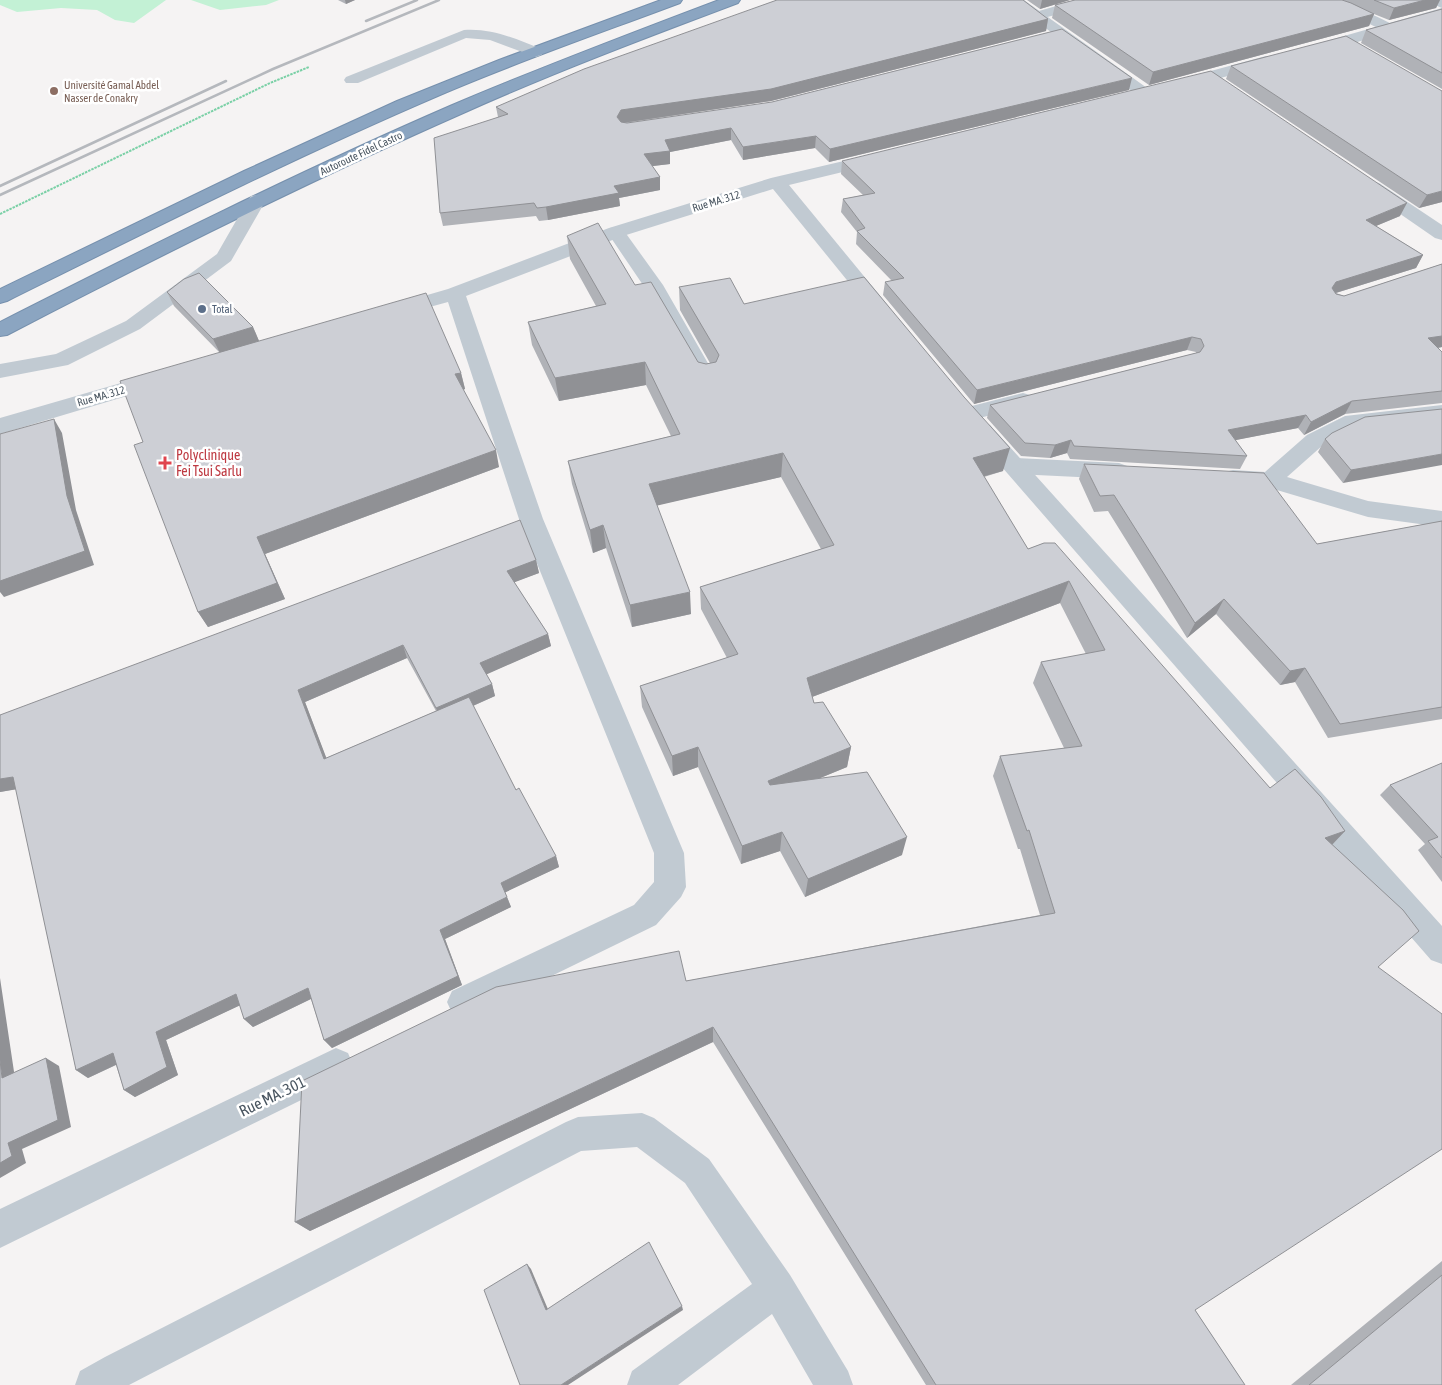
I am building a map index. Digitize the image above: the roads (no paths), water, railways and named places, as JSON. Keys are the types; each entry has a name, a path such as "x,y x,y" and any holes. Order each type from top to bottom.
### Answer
{"highway":[{"name":"Autoroute Fidel Castro","path":"0,297 164,215 404,104 675,0"},
{"name":"Autoroute Fidel Castro","path":"0,330 257,200 456,110 567,63 740,1"}],"street":[{"path":"1014,0 1146,93"},
{"path":"1126,98 1343,42 1442,12"},
{"path":"1042,39 1061,34"},
{"path":"1343,42 1359,51"},
{"path":"1209,76 1226,87"},
{"name":"Rue MA. 312","path":"379,315 455,293 616,232 777,182 893,154"},
{"path":"1357,175 1442,234"},
{"path":"777,182 894,324"},
{"path":"439,1015 645,915 670,887 669,853 522,522 455,293"},
{"name":"Rue MA. 312","path":"0,426 180,373"},
{"path":"961,407 1442,949"},
{"name":"Rue MA. 301","path":"0,1228 367,1050"}],"lane":[{"path":"1036,16 1092,0"},
{"path":"1317,0 1352,10 1389,28"},
{"path":"1436,0 1442,4"},
{"path":"352,80 464,34 477,32 536,52"},
{"path":"0,371 61,360 133,325 224,257 257,200"},
{"path":"616,232 653,285 707,379"},
{"path":"961,407 1044,395"},
{"path":"1270,480 1315,440 1353,421 1442,412"},
{"path":"1015,466 1143,473"},
{"path":"1211,476 1270,480 1368,509 1442,519"},
{"path":"94,1385 118,1370 578,1134 642,1130 697,1171 777,1288 834,1385"},
{"path":"646,1385 777,1288"}],"railway":[{"path":"366,21 417,0"},
{"path":"0,195 273,69 439,0"},
{"path":"0,186 226,81"}],"place":[{"name":"Université Gamal Abdel Nasser de Conakry","path":"54,91"},
{"name":"Total","path":"202,309"},
{"name":"Polyclinique Fei Tsui Sarlu","path":"165,463"}]}
